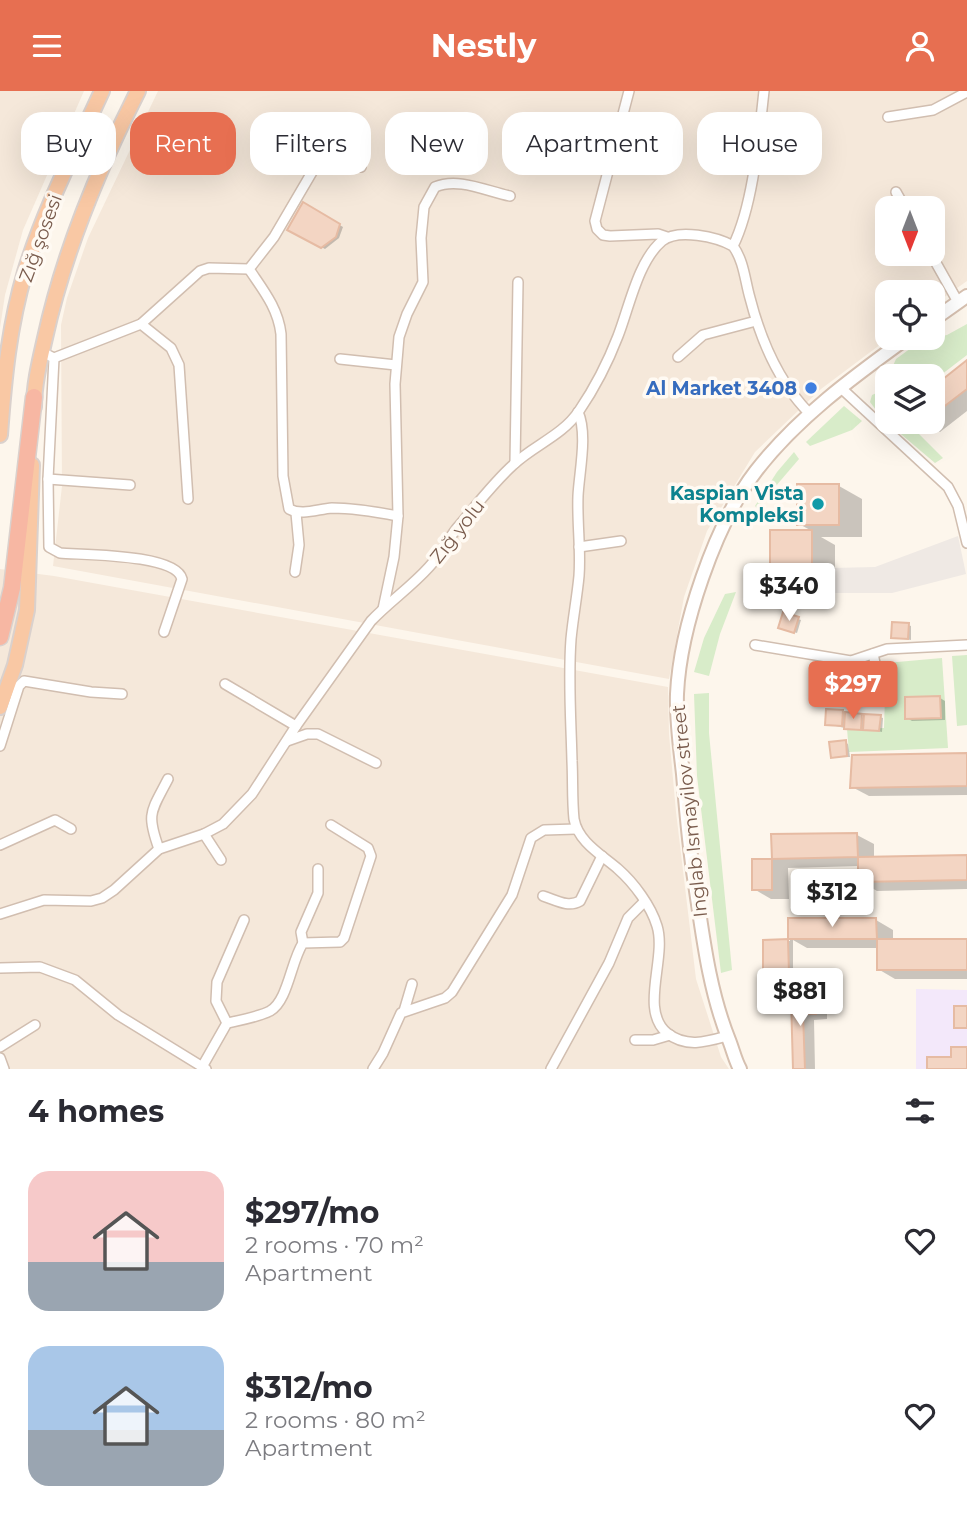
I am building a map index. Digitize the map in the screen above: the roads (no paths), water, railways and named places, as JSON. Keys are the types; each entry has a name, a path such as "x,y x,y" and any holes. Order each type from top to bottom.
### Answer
{"highway":[{"name":"Zığ şosesi","path":"0,435 8,349 26,271 50,206 102,91"},
{"path":"0,637 12,588 34,397 48,355 60,276 81,215 138,91"},
{"path":"0,707 15,666 27,610 34,397"}],"main road":[{"path":"945,312 964,299"},
{"name":"Inglab Ismayilov street","path":"740,1069 708,973 691,859 677,710 679,673 700,587 725,521 755,472 810,414 890,350"}],"street":[{"path":"629,91 595,221 597,229 603,235 610,236 681,235 726,242 733,246 742,265 756,321 788,390 810,414"},
{"path":"733,246 740,233 754,170 764,91"},
{"path":"888,117 933,110 967,92"},
{"path":"249,269 274,237 310,175"},
{"path":"383,609 394,557 398,516 396,365 399,337 407,314 424,282 421,238 424,207 435,187 443,183 459,183 510,196"},
{"path":"896,192 898,196"},
{"name":"Zığ yolu","path":"0,914 44,900 91,901 102,898 159,849 204,834 236,813 252,794 296,726 371,621 431,565 457,529 515,463 552,438 578,412 610,355 638,278 655,249 667,237"},
{"path":"940,266 964,299"},
{"path":"164,632 182,579 175,568 153,561 60,553 49,547 48,355 141,324 200,271 209,268 249,269"},
{"path":"249,269 279,319 283,476 289,509 296,513 332,508 362,509 398,516"},
{"path":"515,463 518,282"},
{"path":"678,357 703,335 756,321"},
{"path":"141,324 171,348 179,365 188,499"},
{"path":"340,359 396,365"},
{"path":"841,388 948,487 955,497 967,543"},
{"path":"578,412 582,428 578,496 579,576 571,639 570,681 576,829 621,871 656,922 660,948 654,1005 661,1027 670,1035 688,1042 705,1042 727,1036"},
{"path":"48,479 130,485"},
{"path":"295,572 299,545 296,513"},
{"path":"579,547 621,541"},
{"path":"755,645 851,661 887,649 967,645"},
{"path":"873,654 873,695"},
{"path":"0,746 19,686 24,681 122,694"},
{"path":"225,684 296,726"},
{"path":"287,741 307,734 318,734 376,763"},
{"path":"159,849 150,824 151,813 168,779"},
{"path":"0,845 55,820 71,829"},
{"path":"303,943 340,942 344,938 371,856 368,848 331,825"},
{"path":"404,1011 445,998 452,992 512,895 531,838 544,829 576,829"},
{"path":"204,834 221,860"},
{"path":"543,896 566,904 580,901 602,856"},
{"path":"0,968 40,967 75,980 118,1015 204,1068 227,1023 271,1010 281,1000 303,943 301,932 318,894 318,869"},
{"path":"551,1069 609,963 628,918 644,902"},
{"path":"227,1023 215,1001 217,982 244,919"},
{"path":"373,1069 404,1011 412,984"},
{"path":"0,1047 34,1025"},
{"path":"635,1040 653,1040 670,1035"},
{"path":"0,1058 4,1069"}],"place":[{"name":"Al Market 3408","path":"811,388"},
{"name":"Kaspian Vista Kompleksi","path":"818,504"}]}
